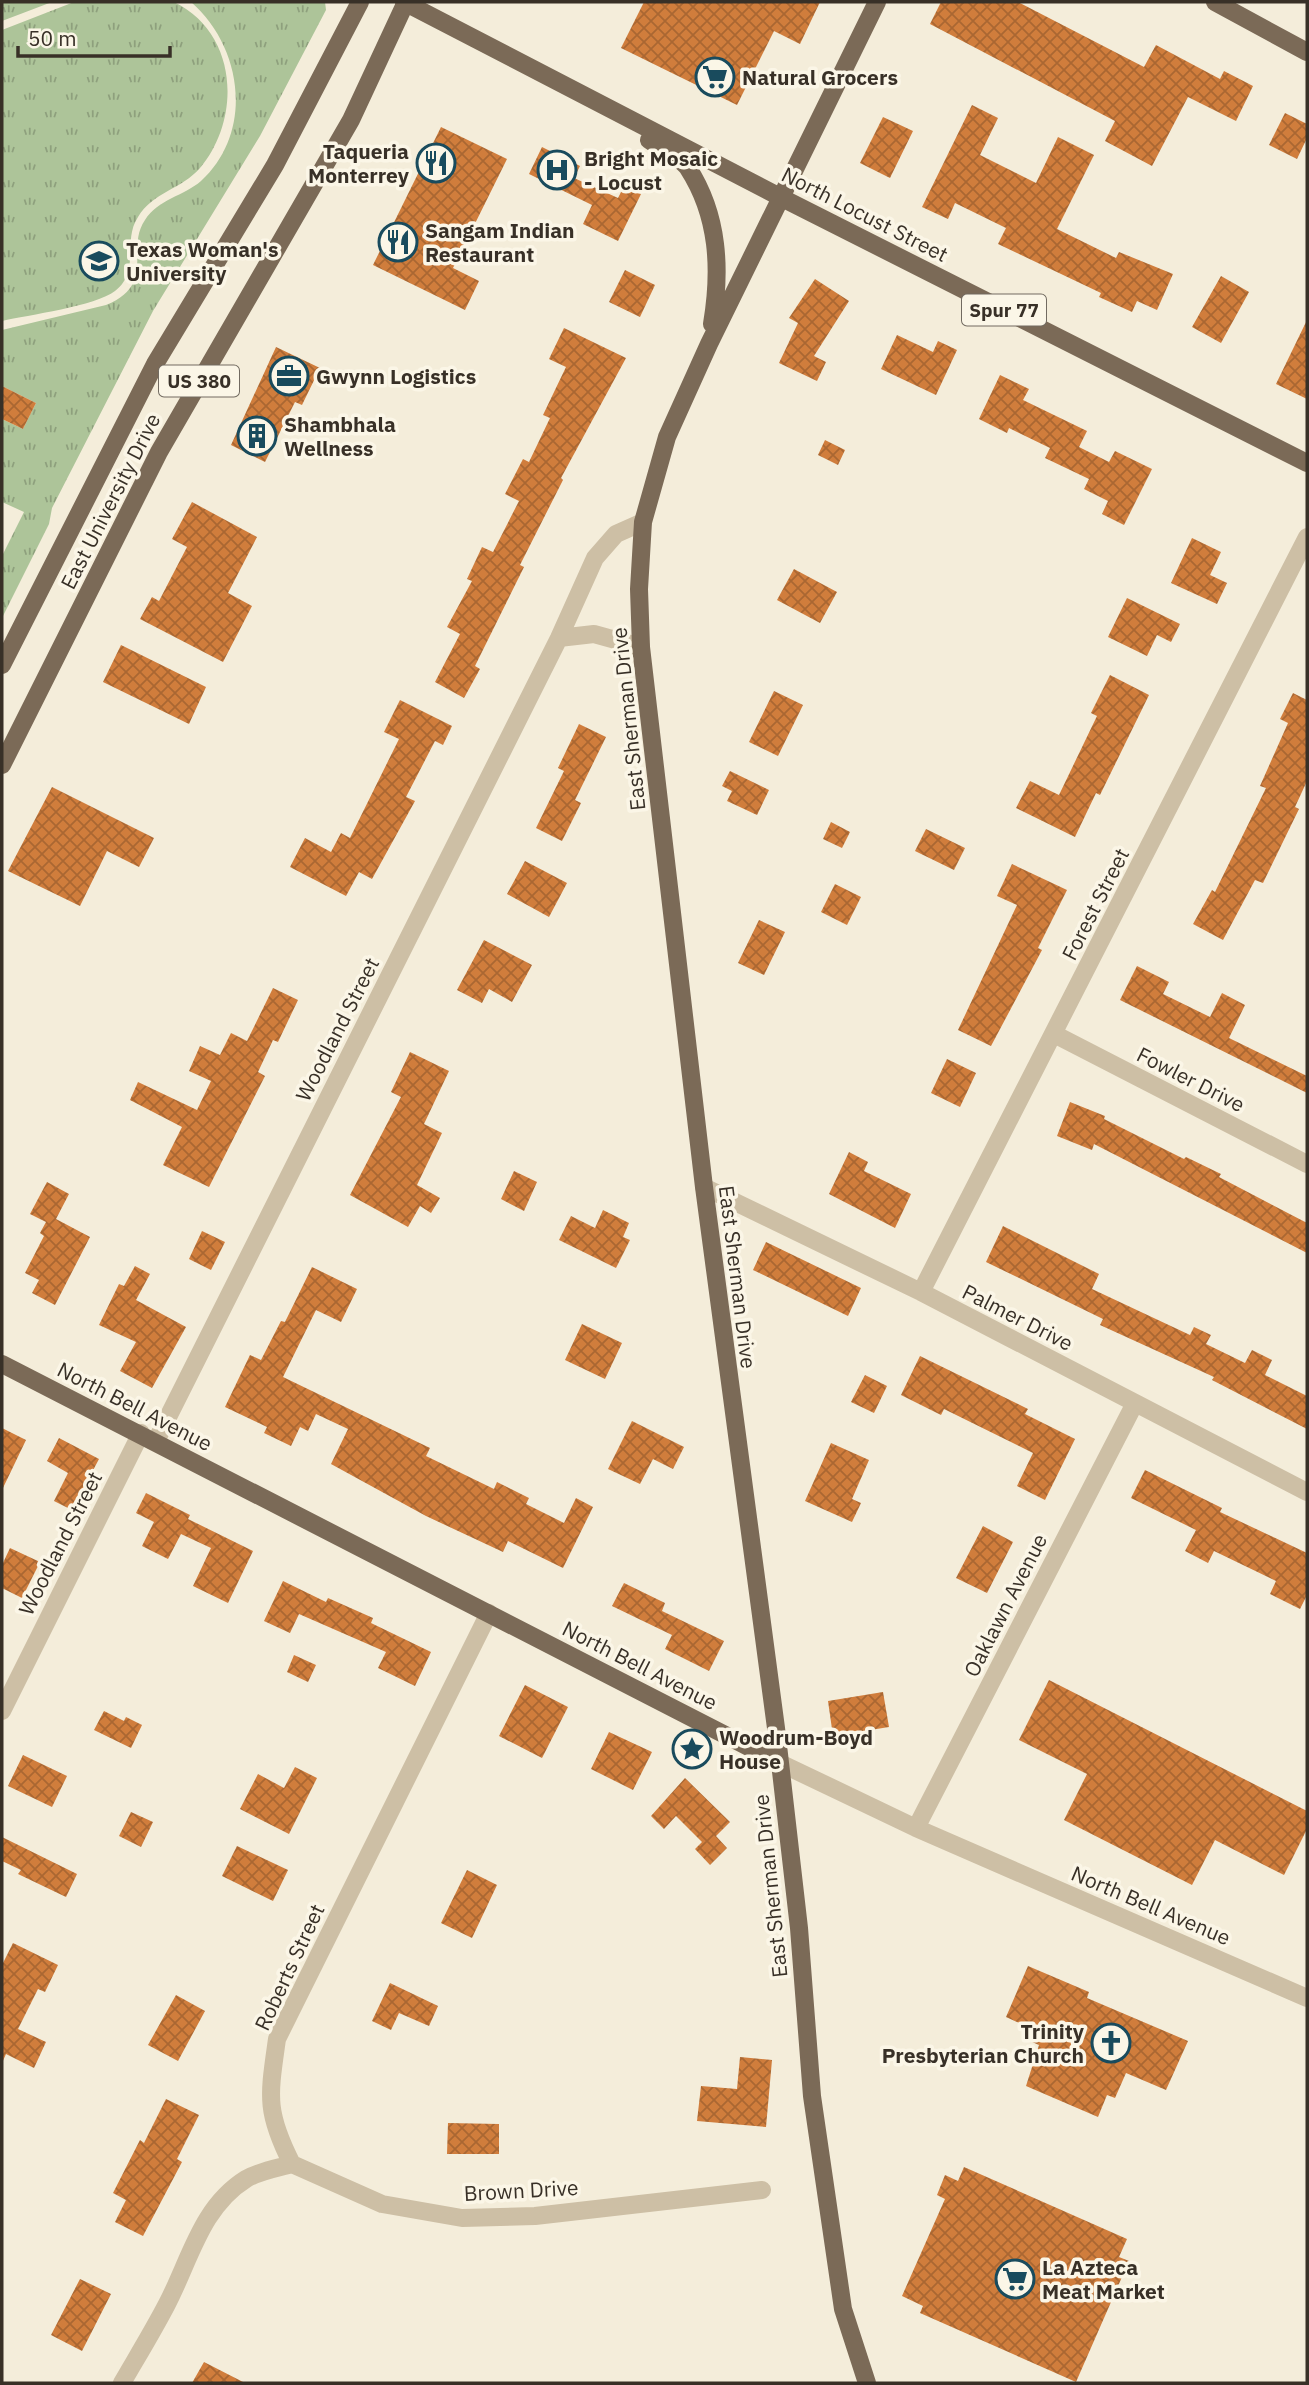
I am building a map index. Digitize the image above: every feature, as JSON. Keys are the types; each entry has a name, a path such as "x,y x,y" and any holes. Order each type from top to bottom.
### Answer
{"main road":[{"name":"East University Drive","path":"2,665 155,364 275,164 360,2"},
{"name":"East University Drive","path":"2,765 159,452 351,120 405,2"},
{"name":"North Locust Street","path":"405,2 780,197 1307,463"},
{"name":"East Sherman Drive","path":"867,2383 843,2309 812,2096 799,1928 780,1763 704,1188 641,648 639,589 643,522 667,437 709,344 877,2"},
{"path":"1215,2 1307,52"},
{"path":"595,101 687,166 707,210 717,246 718,289 709,344"},
{"name":"North Bell Avenue","path":"2,1364 780,1763"}],"street":[{"name":"Woodland Street","path":"2,1711 148,1437 559,638 595,558 616,534 643,522"},
{"name":"Forest Street","path":"921,1292 1307,537"},
{"path":"559,638 594,634 641,648"},
{"name":"Fowler Drive","path":"1054,1034 1307,1164"},
{"name":"Palmer Drive","path":"704,1188 921,1292 1307,1492"},
{"name":"Oaklawn Avenue","path":"916,1828 1135,1403"},
{"name":"Roberts Street","path":"292,2164 271,2115 269,2096 277,2039 489,1613"},
{"name":"North Bell Avenue","path":"780,1763 916,1828 1307,1998"},
{"path":"122,2383 168,2303 197,2235 213,2211 230,2191 248,2177 292,2164"},
{"name":"Brown Drive","path":"292,2164 382,2204 462,2218 535,2216 762,2190"}],"green space":[{"path":"2,2 52,2 2,21"},
{"path":"74,2 174,2 195,16 211,34 221,55 227,78 223,125 214,148 200,168 185,181 151,202 138,217 131,236 127,274 115,291 78,306 2,321 2,30"},
{"path":"191,2 325,2 326,10 260,136 153,311 52,508 49,524 2,618 2,556 24,512 2,502 2,419 23,429 36,403 2,386 2,330 106,305 121,297 131,287 135,277 140,231 145,220 164,202 201,181 218,161 229,138 235,114 231,65 222,42 208,20"}],"building":[{"name":"Natural Grocers","path":"644,2 820,2 800,44 774,31 737,105 621,48"},
{"path":"941,2 1018,2 1144,67 1156,45 1220,79 1224,71 1253,86 1236,121 1188,97 1152,166 1105,141 1115,121 930,24"},
{"path":"972,105 998,118 980,155 1036,183 1058,137 1094,155 1057,229 1116,258 1119,252 1173,274 1157,310 1137,301 1132,312 1099,297 1101,293 998,244 1006,228 955,203 948,219 922,207"},
{"path":"1285,113 1307,124 1307,138 1297,159 1269,145"},
{"path":"883,117 913,131 890,178 860,163"},
{"path":"441,127 507,159 453,268 479,281 465,310 373,265"},
{"path":"542,147 580,166 574,178 618,198 624,186 641,194 618,241 583,224 592,205 529,174"},
{"path":"625,270 655,285 640,317 609,302"},
{"path":"1221,276 1249,292 1221,343 1192,327"},
{"path":"815,279 849,301 814,356 826,362 817,381 779,363 798,323 789,318"},
{"path":"1307,320 1307,399 1276,384"},
{"path":"564,328 626,358 561,478 563,480 520,565 524,567 475,666 480,669 464,698 435,682 460,634 447,627 472,581 467,579 482,547 493,552 519,501 505,494 523,459 529,462 550,418 543,415 566,367 549,359"},
{"path":"897,335 933,352 938,341 957,350 936,395 881,369"},
{"path":"276,347 320,368 302,405 295,402 265,462 231,445"},
{"path":"1000,375 1029,389 1023,400 1087,431 1079,447 1109,462 1115,451 1152,469 1124,525 1102,514 1108,501 1084,489 1089,479 1045,458 1050,448 1009,428 1007,433 979,419"},
{"path":"2,386 36,403 23,429 2,419"},
{"path":"825,440 845,450 838,465 818,455"},
{"path":"192,502 257,537 228,593 252,606 223,662 140,619 152,597 159,601 187,547 172,539"},
{"path":"1192,538 1221,552 1210,575 1227,583 1217,604 1171,583"},
{"path":"794,569 837,592 820,623 777,600"},
{"path":"1127,598 1180,624 1171,642 1157,635 1147,656 1108,637"},
{"path":"121,645 206,687 189,724 103,682"},
{"path":"1110,675 1149,695 1100,795 1096,793 1075,837 1016,808 1030,781 1059,795 1097,716 1091,713"},
{"path":"774,691 803,705 778,756 749,742"},
{"path":"1293,693 1307,700 1307,781 1295,807 1299,809 1263,883 1255,880 1223,940 1193,924 1212,890 1215,892 1266,788 1260,786 1288,723 1280,719"},
{"path":"400,700 452,726 443,745 435,741 406,797 415,801 372,879 359,872 346,896 290,867 305,838 331,852 341,833 350,838 399,739 384,732"},
{"path":"579,724 606,737 575,800 581,803 562,841 536,828 564,771 558,768"},
{"path":"730,771 769,790 757,815 727,801 732,791 722,786"},
{"path":"52,787 154,838 139,867 107,851 80,906 8,871"},
{"path":"831,822 850,832 842,848 823,839"},
{"path":"926,829 965,848 954,870 915,851"},
{"path":"525,861 567,883 549,917 507,894"},
{"path":"1012,864 1067,890 1038,948 1042,950 991,1046 958,1030 1017,905 997,896"},
{"path":"835,884 861,897 847,925 821,912"},
{"path":"759,920 785,932 764,975 738,963"},
{"path":"484,940 532,965 512,1002 489,989 482,1003 457,990"},
{"path":"1137,966 1169,982 1163,994 1210,1017 1222,993 1245,1005 1229,1038 1307,1076 1307,1093 1120,1000"},
{"path":"273,988 298,1000 278,1042 273,1040 258,1072 265,1076 209,1187 163,1165 182,1127 130,1100 138,1082 197,1110 211,1081 189,1071 200,1046 220,1055 231,1033 247,1041"},
{"path":"410,1052 449,1071 424,1124 442,1133 417,1185 440,1198 431,1213 420,1206 408,1227 350,1195 401,1097 391,1092"},
{"path":"947,1059 976,1073 960,1107 931,1093"},
{"path":"1070,1102 1105,1116 1104,1119 1184,1159 1186,1157 1221,1174 1219,1177 1307,1223 1307,1253 1094,1144 1092,1150 1057,1136"},
{"path":"849,1152 868,1162 864,1171 911,1194 895,1228 829,1194"},
{"path":"514,1171 537,1182 524,1211 501,1199"},
{"path":"47,1182 69,1194 56,1219 90,1237 55,1305 32,1293 39,1280 25,1273 44,1236 40,1233 46,1222 30,1214"},
{"path":"603,1210 629,1223 623,1237 630,1240 616,1268 559,1240 571,1216 595,1228"},
{"path":"1003,1226 1099,1274 1092,1289 1190,1335 1194,1327 1211,1335 1206,1344 1245,1363 1252,1350 1272,1360 1265,1375 1307,1396 1307,1429 1212,1380 1214,1377 1100,1325 1103,1319 986,1262"},
{"path":"202,1231 225,1242 211,1270 189,1259"},
{"path":"766,1242 861,1288 848,1316 753,1270"},
{"path":"135,1266 150,1274 136,1300 186,1327 152,1388 120,1371 136,1342 99,1325 119,1284 124,1286"},
{"path":"312,1267 357,1289 341,1322 316,1310 283,1377 430,1448 426,1456 494,1489 497,1482 529,1498 526,1504 564,1523 576,1498 593,1507 563,1568 508,1541 503,1552 426,1516 331,1464 348,1429 316,1414 308,1431 300,1427 291,1446 264,1433 267,1427 225,1407 250,1355 261,1360 281,1321 285,1322"},
{"path":"582,1324 622,1343 605,1379 565,1360"},
{"path":"920,1356 1028,1409 1025,1414 1075,1439 1045,1500 1017,1486 1033,1453 944,1409 941,1415 901,1395"},
{"path":"865,1375 887,1386 874,1413 851,1402"},
{"path":"632,1421 684,1447 673,1469 653,1459 640,1484 608,1469"},
{"path":"2,1428 26,1440 2,1490"},
{"path":"59,1438 99,1459 72,1510 54,1501 68,1473 47,1461"},
{"path":"831,1443 869,1460 852,1499 861,1503 852,1522 805,1501"},
{"path":"1145,1470 1222,1508 1220,1512 1307,1553 1307,1595 1300,1609 1270,1594 1276,1581 1214,1551 1208,1563 1185,1551 1196,1530 1131,1498"},
{"path":"146,1493 190,1515 188,1519 253,1551 228,1603 193,1586 211,1548 181,1534 168,1559 142,1546 154,1522 136,1513"},
{"path":"983,1526 1013,1542 987,1593 956,1578"},
{"path":"10,1548 40,1562 22,1598 2,1588 2,1565"},
{"path":"283,1581 326,1602 328,1598 373,1618 371,1623 431,1652 415,1686 378,1668 386,1652 299,1614 290,1633 264,1621"},
{"path":"624,1583 665,1603 662,1611 724,1641 709,1671 665,1649 672,1635 612,1606"},
{"path":"294,1655 316,1665 308,1682 287,1672"},
{"path":"1049,1680 1307,1811 1307,1829 1284,1875 1215,1840 1192,1885 1064,1820 1087,1774 1019,1740"},
{"path":"525,1685 568,1707 542,1758 499,1736"},
{"path":"883,1692 889,1727 833,1736 828,1701"},
{"path":"104,1711 124,1721 126,1717 142,1725 131,1748 94,1730"},
{"path":"609,1732 652,1752 633,1790 591,1769"},
{"path":"23,1755 67,1776 52,1807 8,1786"},
{"path":"295,1767 317,1778 289,1834 240,1809 258,1774 284,1788"},
{"path":"685,1778 730,1822 716,1836 727,1848 710,1865 695,1849 702,1842 676,1816 664,1829 651,1816"},
{"path":"131,1812 153,1822 141,1847 119,1836"},
{"path":"2,1837 77,1874 66,1897 18,1874 21,1870 2,1861"},
{"path":"237,1846 288,1870 273,1901 222,1876"},
{"path":"467,1870 497,1885 472,1938 441,1923"},
{"path":"13,1943 58,1965 45,1992 38,1989 18,2029 46,2042 34,2068 6,2054 2,2063 2,1965"},
{"name":"Trinity Presbyterian Church","path":"1028,1966 1089,1992 1087,1998 1188,2041 1166,2090 1126,2073 1115,2098 1107,2095 1098,2117 1026,2086 1039,2045 1023,2038 1028,2027 1006,2017"},
{"path":"390,1983 438,2006 429,2026 399,2013 391,2030 372,2021"},
{"path":"176,1995 205,2011 178,2061 148,2045"},
{"path":"740,2057 772,2060 766,2127 697,2121 701,2086 737,2089"},
{"path":"166,2099 199,2115 177,2159 182,2162 143,2236 115,2222 126,2200 113,2193 140,2140 144,2143"},
{"path":"448,2123 499,2124 499,2154 447,2154"},
{"name":"La Azteca Meat Market","path":"964,2167 1127,2239 1119,2257 1129,2261 1076,2382 920,2313 923,2306 902,2296 945,2199 937,2195 945,2175 958,2181"},
{"path":"80,2279 111,2294 82,2351 51,2335"},
{"path":"204,2362 245,2383 192,2383"}],"place":[{"name":"Natural Grocers","path":"715,77"},
{"name":"Taqueria Monterrey","path":"436,163"},
{"name":"Bright Mosaic - Locust","path":"557,170"},
{"name":"Sangam Indian Restaurant","path":"398,242"},
{"name":"Texas Woman's University","path":"99,261"},
{"name":"Gwynn Logistics","path":"289,376"},
{"name":"Shambhala Wellness","path":"257,436"},
{"name":"Woodrum-Boyd House","path":"692,1749"},
{"name":"Trinity Presbyterian Church","path":"1111,2043"},
{"name":"La Azteca Meat Market","path":"1015,2279"}]}
